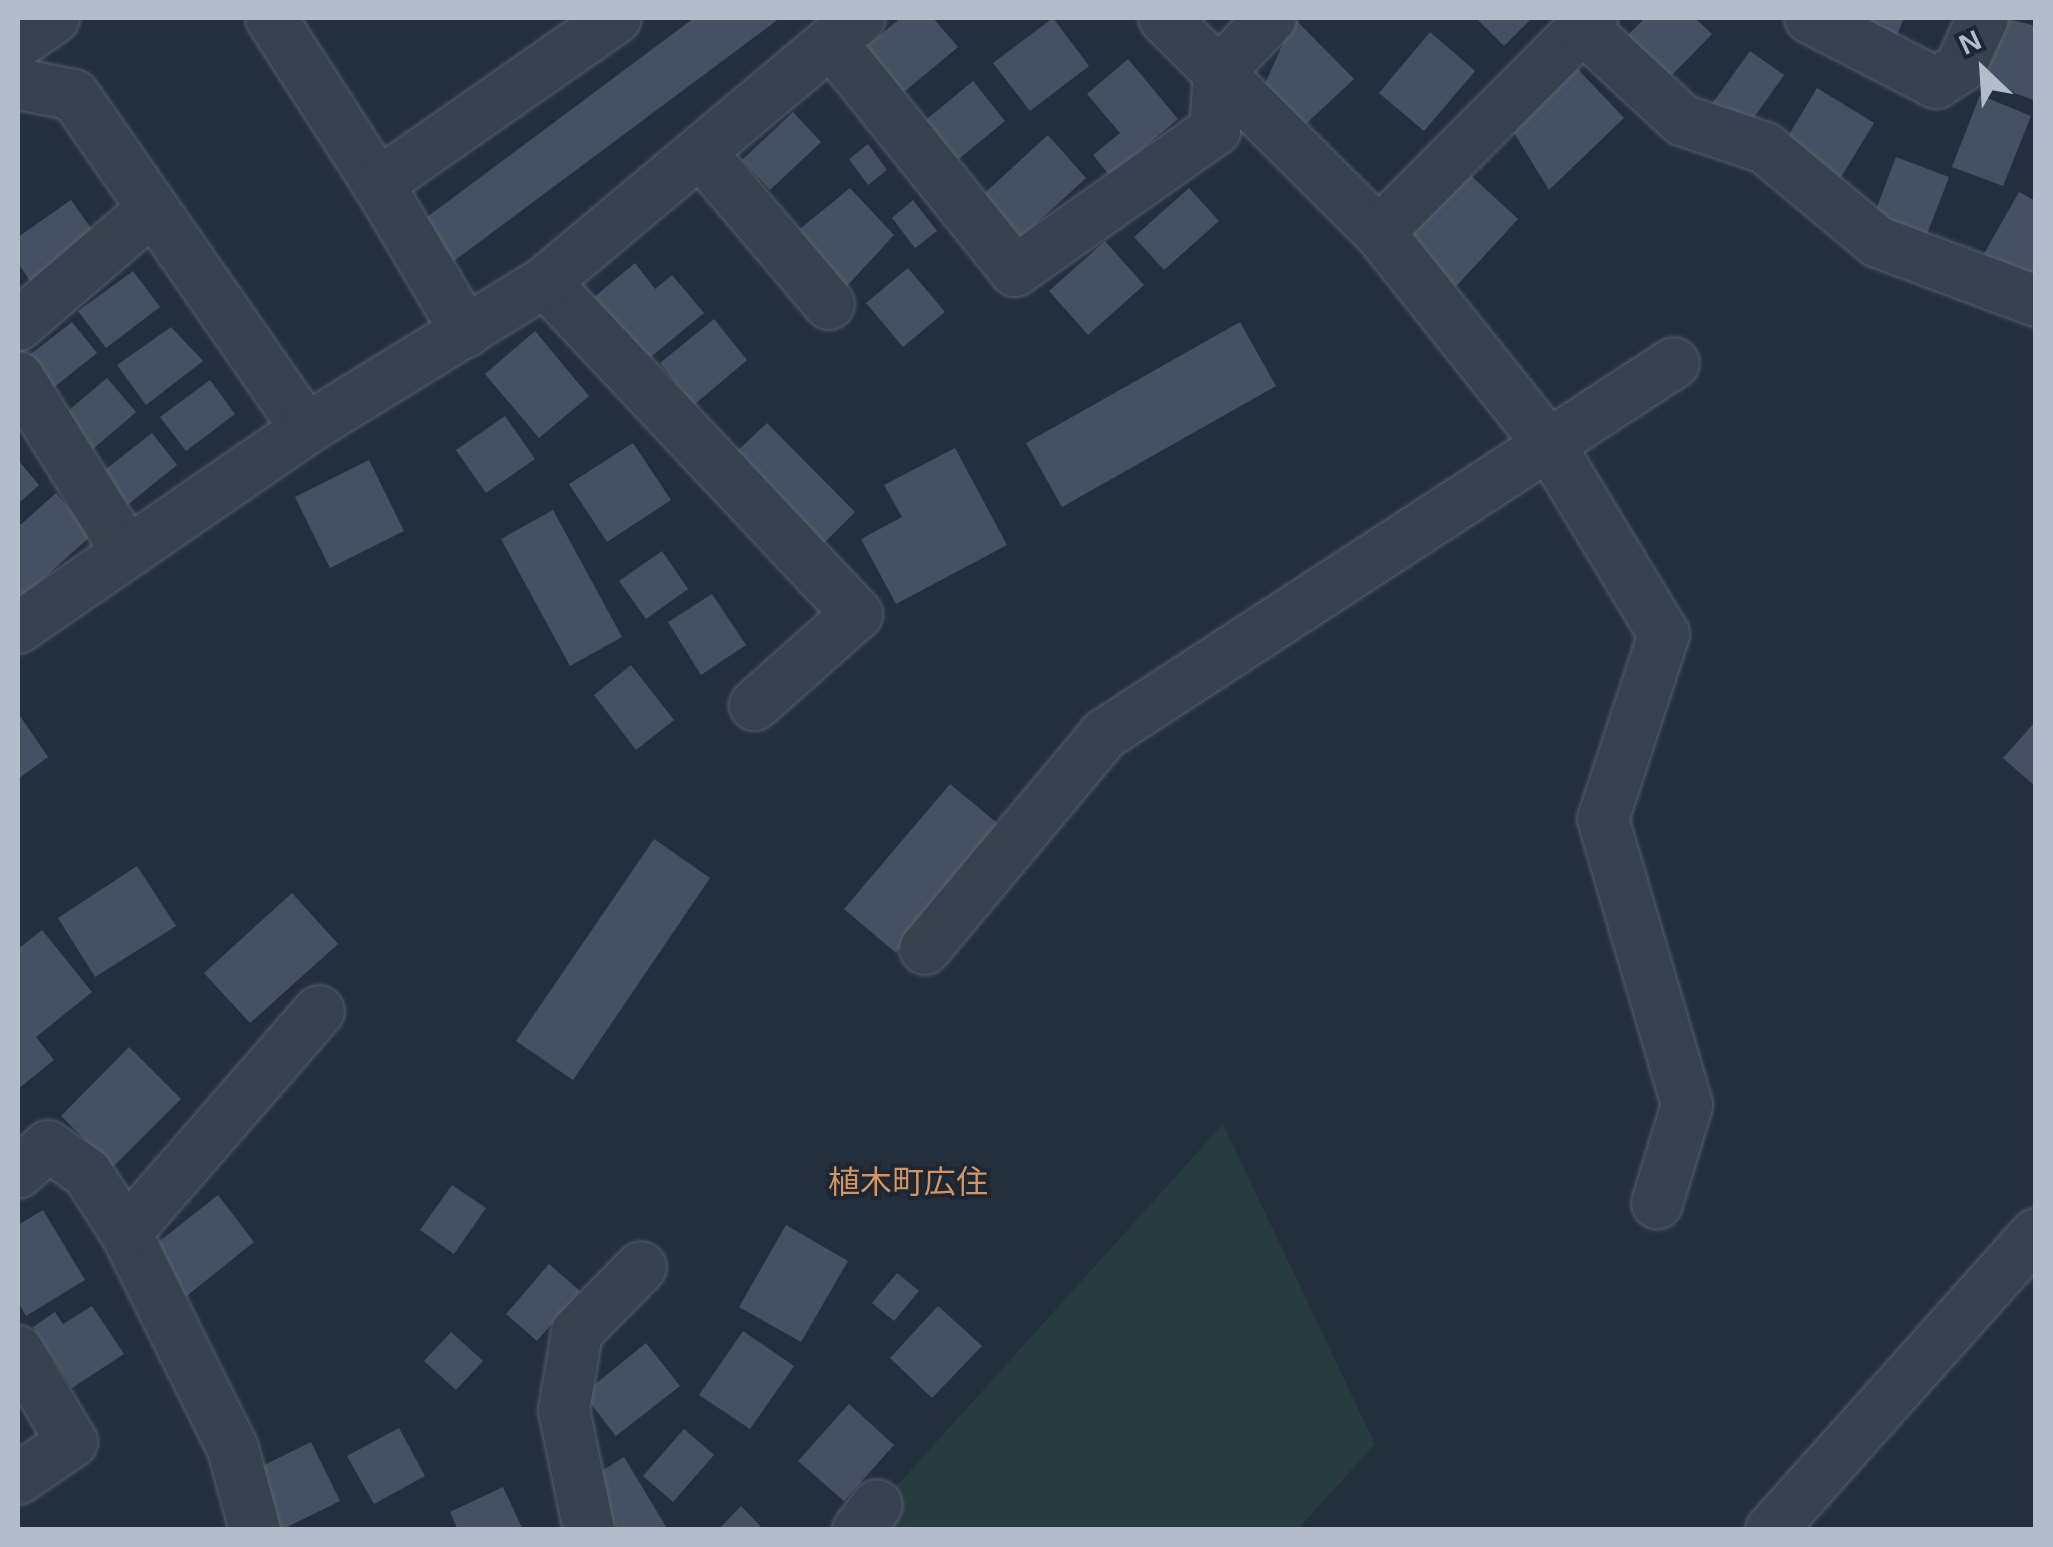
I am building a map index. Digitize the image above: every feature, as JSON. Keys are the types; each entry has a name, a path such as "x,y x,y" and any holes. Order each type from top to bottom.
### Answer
{"street":[{"path":"18,43 54,18"},
{"path":"271,18 378,184 466,332"},
{"path":"378,184 616,18"},
{"path":"1164,18 1379,232 1550,446 1664,634 1603,819 1687,1105 1657,1204"},
{"path":"18,628 306,430 545,282 845,30 1016,271 1215,130 1219,72 1271,18"},
{"path":"1810,18 1936,84 1960,68 1983,18"},
{"path":"1379,232 1587,22 1682,120 1765,148 1878,242 2036,300"},
{"path":"18,84 74,95 306,430"},
{"path":"700,153 829,304"},
{"path":"18,325 153,209"},
{"path":"545,282 857,614 756,705"},
{"path":"925,950 1105,734 1674,363"},
{"path":"18,377 127,552"},
{"path":"126,1233 320,1011"},
{"path":"28,1145 87,1174 126,1233 232,1449 256,1530"},
{"path":"1771,1530 2036,1234"},
{"path":"588,1530 564,1410 577,1332 641,1267"},
{"path":"18,1351 72,1442 18,1479"}],"green space":[{"path":"1223,1124 1375,1444 1298,1529 857,1530"}],"building":[{"path":"694,18 780,18 454,261 423,220"},
{"path":"901,18 933,18 958,47 892,102 854,56"},
{"path":"1053,18 1089,66 1030,111 993,63"},
{"path":"1294,18 1354,79 1293,136 1258,100"},
{"path":"1476,18 1532,18 1504,46"},
{"path":"1645,18 1695,18 1712,34 1660,87 1618,45"},
{"path":"1843,18 1904,18 1893,45"},
{"path":"2004,18 2036,26 2036,101 1981,81"},
{"path":"1430,32 1475,71 1424,131 1379,93"},
{"path":"1750,51 1784,75 1743,133 1709,108"},
{"path":"1128,59 1178,119 1110,176 1093,155 1120,133 1087,94"},
{"path":"1576,67 1624,118 1549,190 1511,128"},
{"path":"973,81 1005,121 954,163 921,124"},
{"path":"1817,88 1874,123 1835,187 1778,153"},
{"path":"1980,95 2031,116 2003,186 1952,167"},
{"path":"793,112 821,142 770,190 742,160"},
{"path":"1048,135 1086,178 1015,243 977,200"},
{"path":"868,144 887,170 868,185 849,159"},
{"path":"1896,157 1949,177 1924,242 1871,223"},
{"path":"1466,171 1518,219 1451,292 1399,244"},
{"path":"850,188 894,235 846,287 795,233"},
{"path":"1189,188 1219,221 1164,270 1134,237"},
{"path":"2019,192 2036,201 2036,280 1976,268"},
{"path":"71,200 98,238 32,284 18,263 18,237"},
{"path":"913,200 937,231 915,248 892,218"},
{"path":"1105,241 1144,285 1088,335 1049,291"},
{"path":"635,263 655,289 672,275 704,313 647,360 594,297"},
{"path":"908,268 945,312 903,347 866,303"},
{"path":"133,271 160,307 106,348 78,311"},
{"path":"714,319 747,360 694,405 660,363"},
{"path":"72,322 97,353 48,392 23,360"},
{"path":"1240,322 1276,386 1062,507 1026,443"},
{"path":"171,327 203,361 146,405 117,365"},
{"path":"535,331 589,396 539,438 485,374"},
{"path":"107,378 136,412 85,456 62,416"},
{"path":"210,380 235,414 186,451 160,417"},
{"path":"505,416 535,459 486,493 456,450"},
{"path":"767,423 855,512 822,545 733,455"},
{"path":"152,433 177,465 126,506 101,473"},
{"path":"633,443 671,500 607,542 569,484"},
{"path":"955,448 1007,545 896,604 861,539 902,517 884,485"},
{"path":"18,460 39,485 18,504"},
{"path":"369,460 404,531 330,568 295,497"},
{"path":"56,493 92,535 18,601 18,527"},
{"path":"553,510 622,637 570,666 501,539"},
{"path":"662,551 688,589 646,619 619,581"},
{"path":"712,594 746,645 701,675 668,622"},
{"path":"631,665 674,720 636,750 594,695"},
{"path":"18,713 48,757 18,779"},
{"path":"2036,721 2036,787 2003,758"},
{"path":"950,784 1002,827 896,953 844,909"},
{"path":"654,839 710,878 573,1080 516,1041"},
{"path":"137,866 176,926 95,977 58,918"},
{"path":"292,893 338,944 250,1023 204,973"},
{"path":"42,930 92,992 36,1037 54,1060 18,1089 18,949"},
{"path":"129,1047 181,1099 113,1167 61,1116"},
{"path":"452,1185 486,1208 454,1254 420,1230"},
{"path":"218,1195 254,1242 183,1299 146,1252"},
{"path":"43,1210 85,1280 26,1316 18,1302 18,1225"},
{"path":"786,1225 848,1261 801,1342 739,1307"},
{"path":"549,1264 580,1291 537,1341 506,1314"},
{"path":"897,1273 919,1291 894,1321 872,1303"},
{"path":"92,1306 124,1354 72,1388 33,1327 55,1312 63,1324"},
{"path":"938,1306 982,1346 932,1398 890,1358"},
{"path":"743,1331 794,1366 750,1429 699,1395"},
{"path":"451,1332 483,1361 456,1390 424,1361"},
{"path":"646,1343 680,1386 616,1436 583,1394"},
{"path":"849,1404 894,1445 844,1501 798,1461"},
{"path":"399,1428 425,1476 374,1504 347,1456"},
{"path":"684,1429 714,1455 673,1502 643,1476"},
{"path":"311,1442 340,1501 281,1530 252,1471"},
{"path":"624,1457 668,1530 618,1530 587,1480"},
{"path":"503,1487 523,1530 458,1530 450,1512"},
{"path":"741,1506 764,1530 718,1530"}],"district":[{"name":"植木町広住","path":"908,1182"}]}
